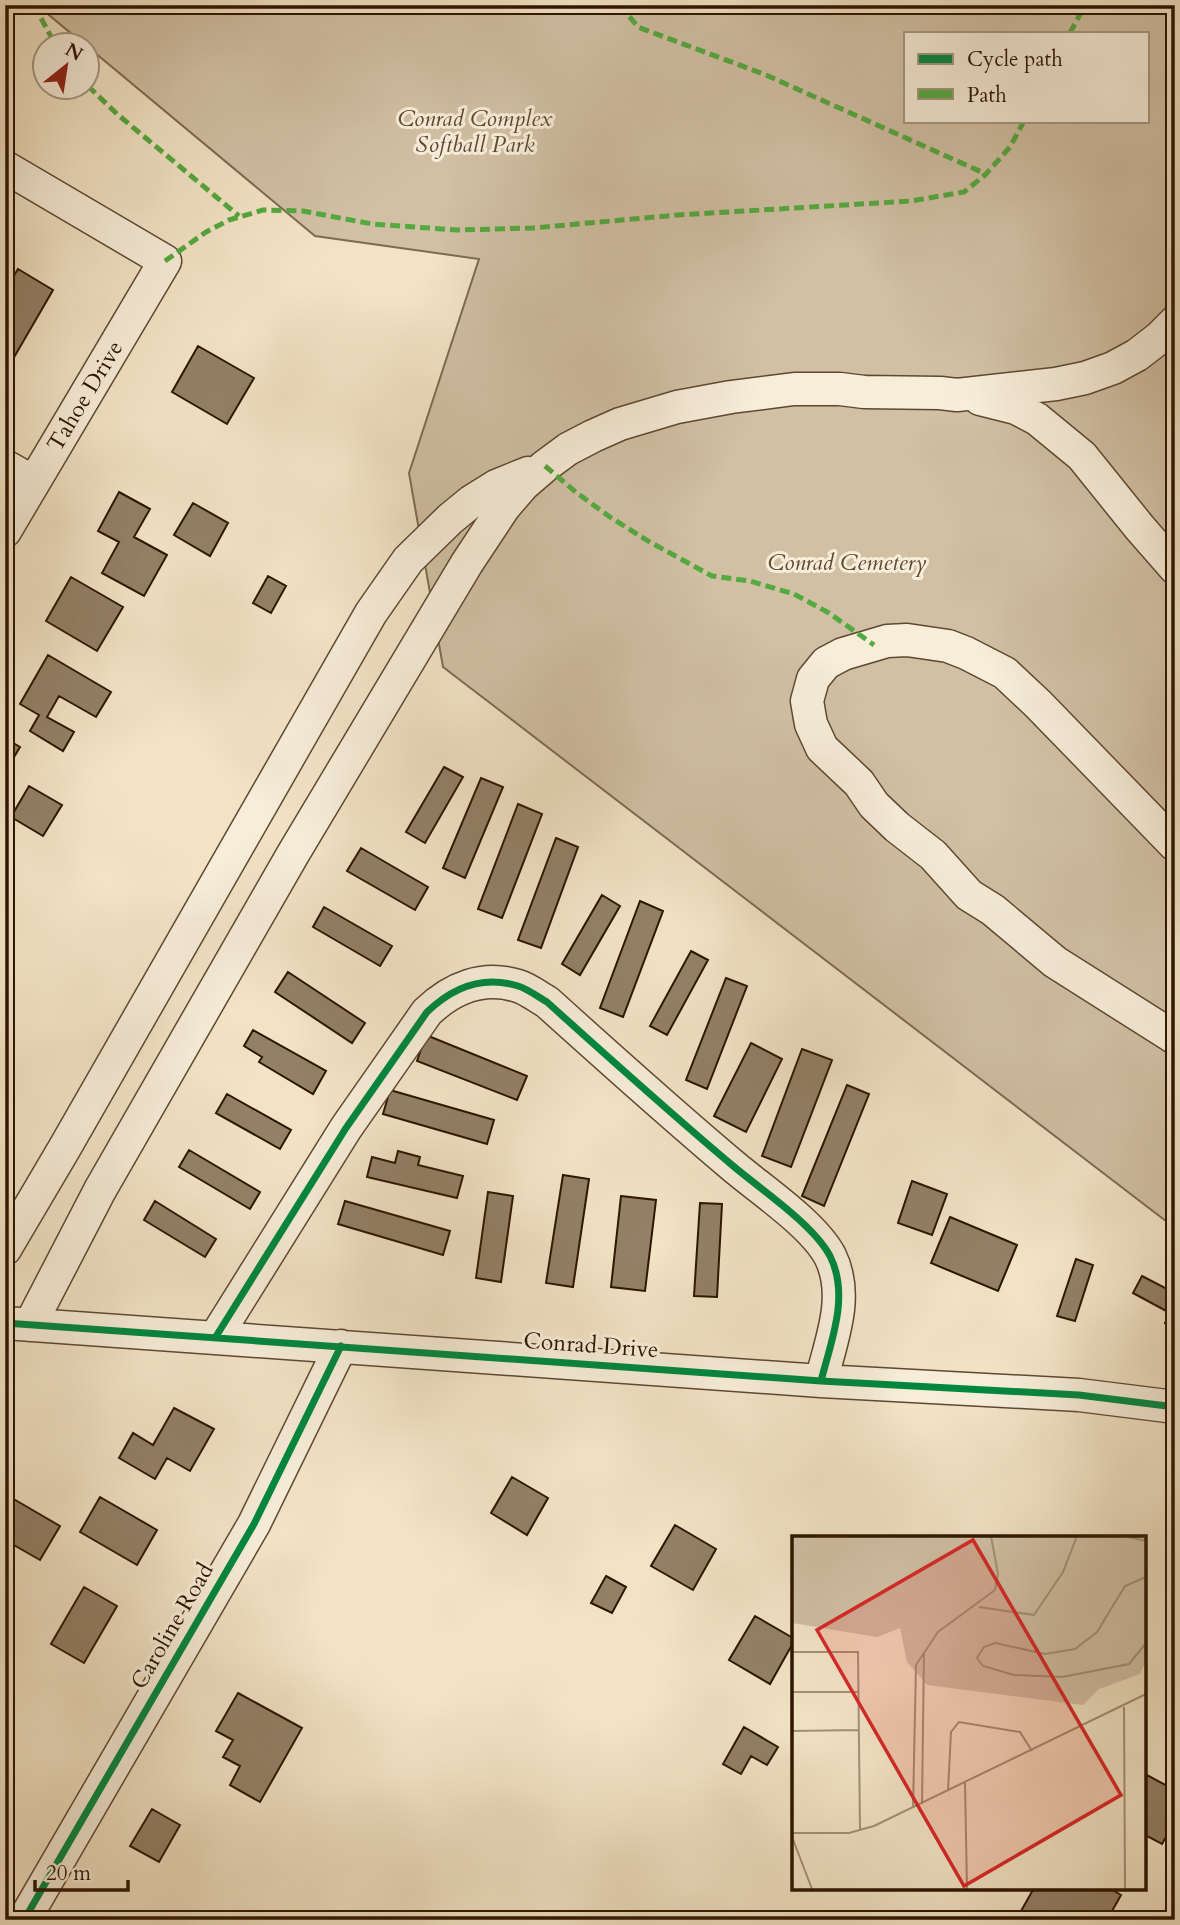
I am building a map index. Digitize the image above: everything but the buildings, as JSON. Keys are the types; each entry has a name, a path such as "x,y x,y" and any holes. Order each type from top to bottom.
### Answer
{"street":[{"name":"Tahoe Drive","path":"5,167 165,261 5,531"},
{"path":"957,395 1056,384 1085,378 1137,355 1175,322"},
{"path":"18,1324 100,1190 293,854 467,563 504,507 523,485 545,466 585,440 620,424 677,407 732,397 794,389 957,395 1016,408 1046,426 1082,456 1175,568"},
{"path":"5,466 33,482"},
{"path":"5,1249 371,613 408,560 450,519 496,486 545,466"},
{"path":"1175,845 1005,673 966,653 948,646 908,640 887,641 835,658 826,663 813,679 807,701 811,724 822,748 859,783 874,805 933,855 969,895 993,911 1055,962 1175,1038"},
{"path":"215,1338 346,1128 427,1012 440,999 470,984 504,983 520,987 547,1002 818,1239 830,1256 839,1288 839,1309 821,1381"},
{"name":"Conrad Drive","path":"18,1324 821,1381 1079,1395 1175,1406"},
{"name":"Caroline Road","path":"24,1920 254,1524 341,1346"}],"green space":[{"name":"Conrad Cemetery","path":"37,5 1175,5 1175,1228 443,667 409,473 479,259 315,236 102,59 102,32 69,32"}],"marked path":[{"path":"34,5 48,32"},
{"path":"620,5 638,27 766,75 986,174"},
{"path":"1071,32 1085,5"},
{"path":"102,100 239,216"},
{"path":"165,261 206,232 229,220 263,210 303,211 372,224 457,230 533,228 678,215 911,201 964,192 986,174 1010,147 1023,122"},
{"path":"545,466 610,517 712,576 750,581 794,594 829,613 874,645"}],"cycle path":[{"path":"215,1338 346,1128 427,1012 458,990 493,982 522,987 547,1002 685,1125 799,1219 822,1244 836,1271 839,1303 821,1381"},
{"path":"5,1323 821,1381 1079,1395 1175,1407"},
{"path":"24,1920 254,1524 341,1346"}],"park label":[{"name":"Conrad Complex Softball Park","path":"475,131"}]}
